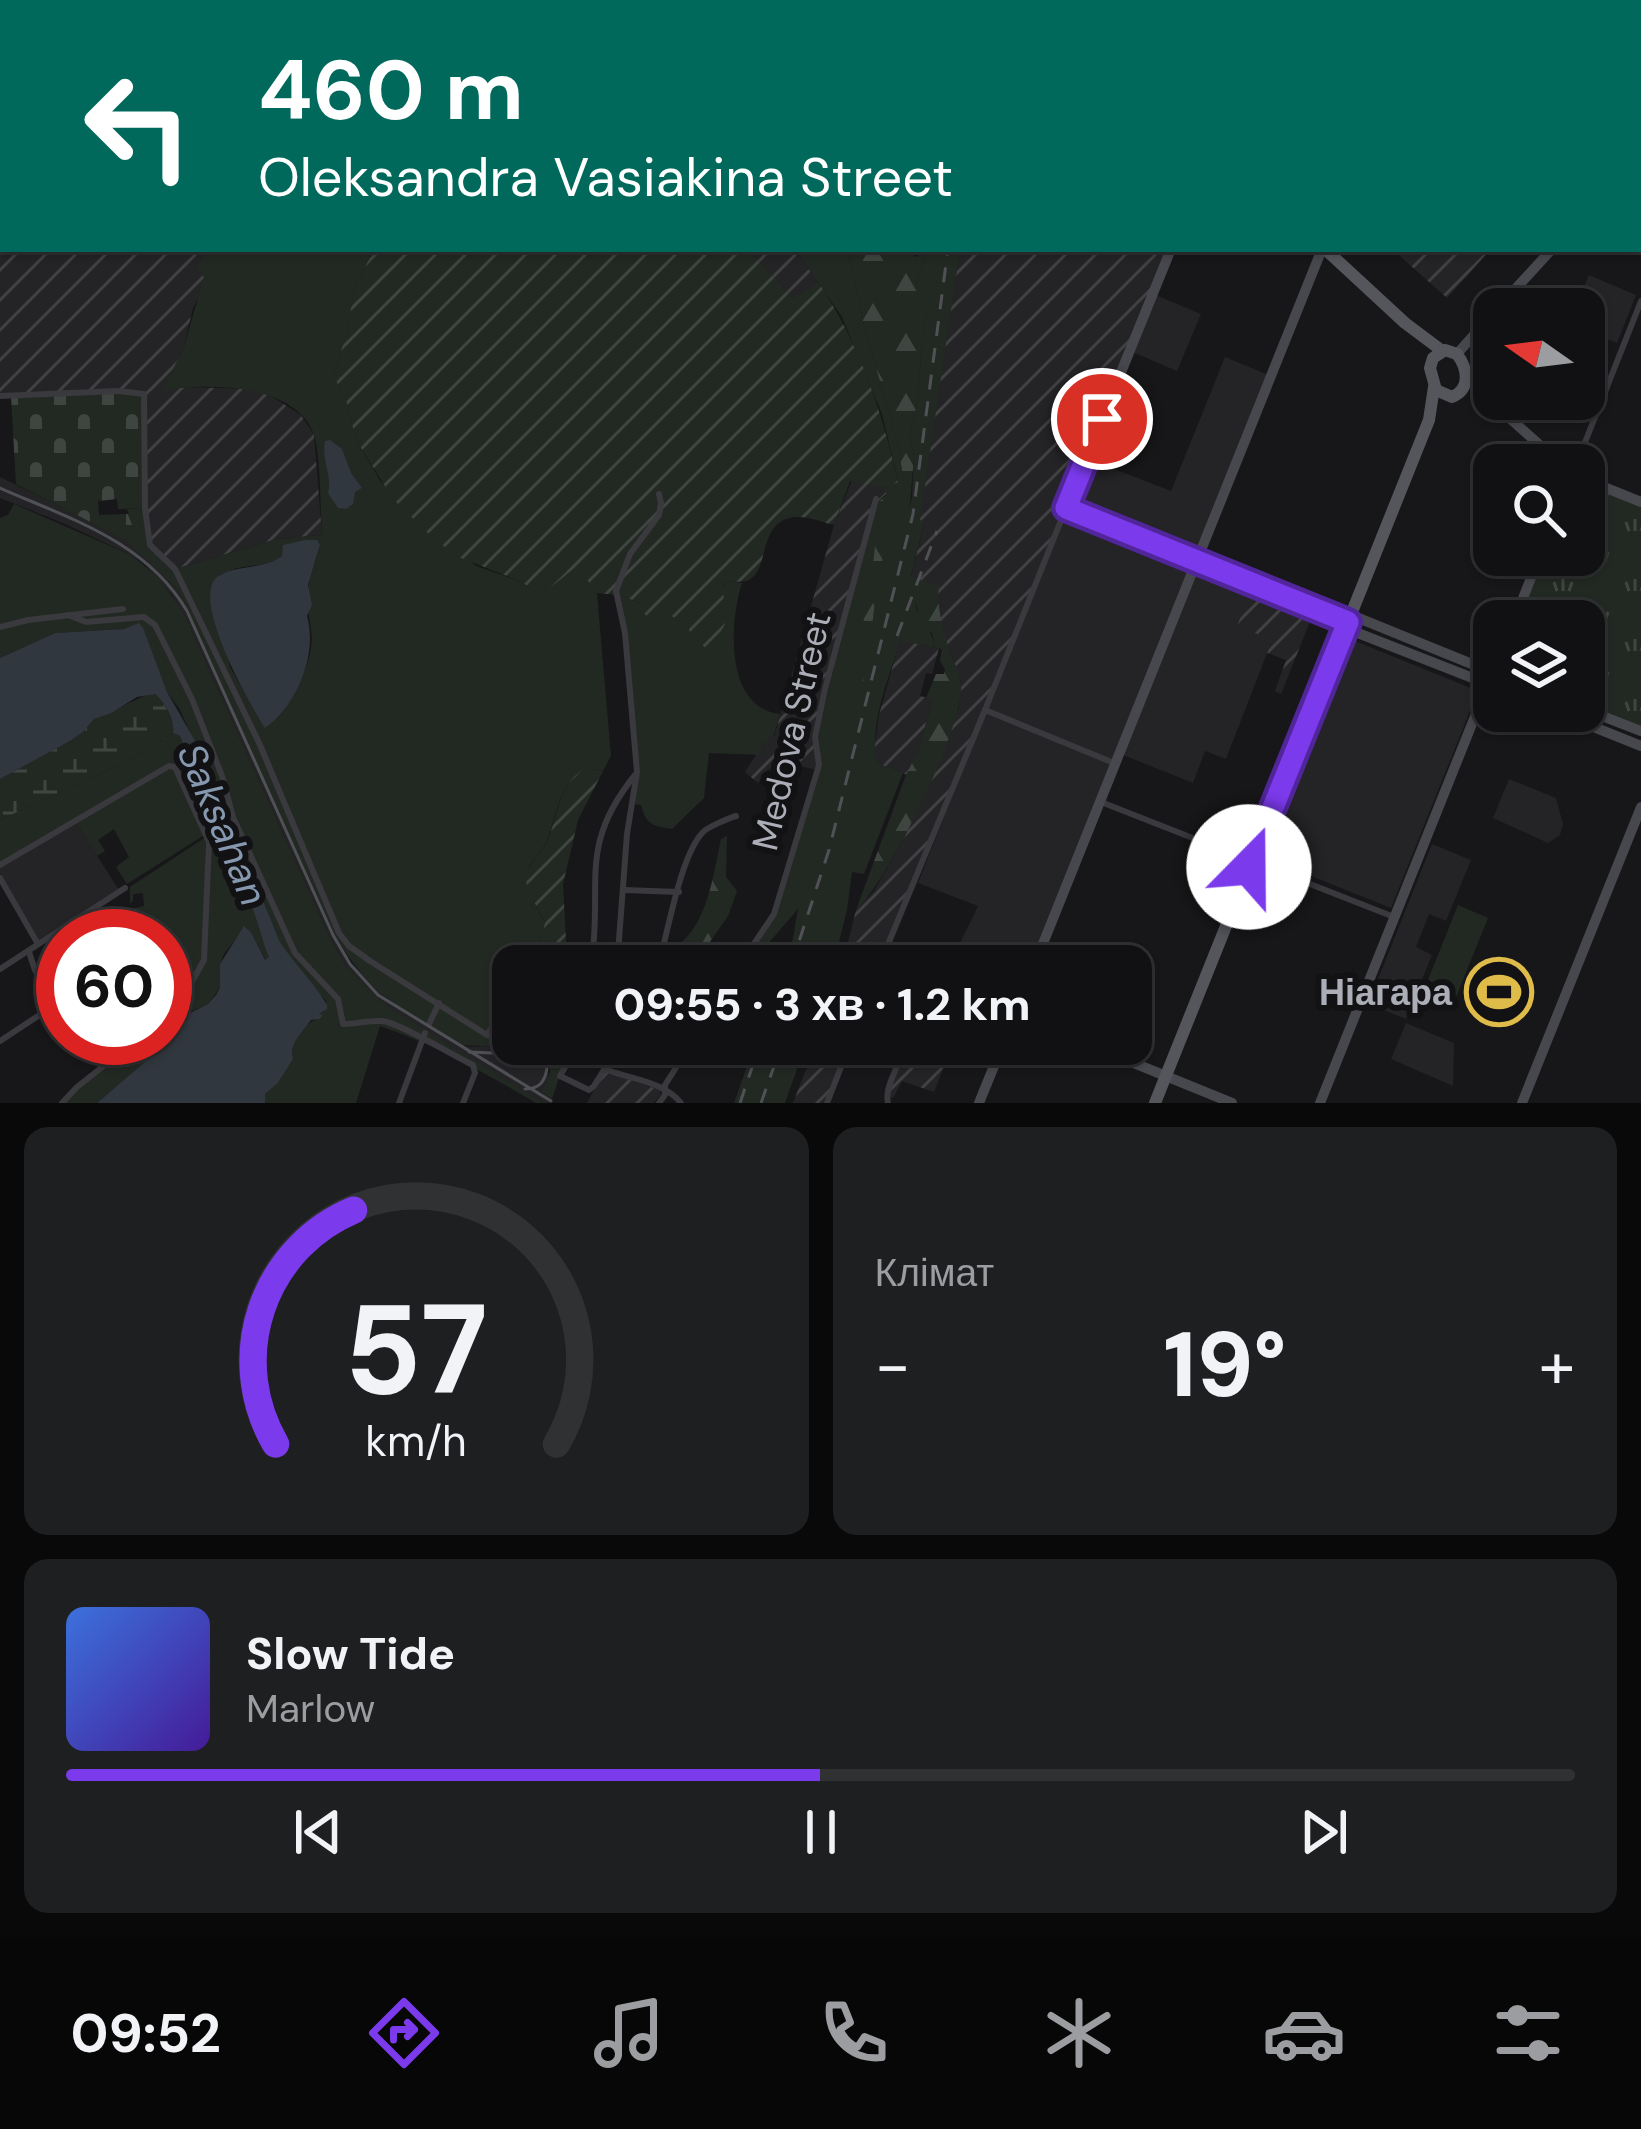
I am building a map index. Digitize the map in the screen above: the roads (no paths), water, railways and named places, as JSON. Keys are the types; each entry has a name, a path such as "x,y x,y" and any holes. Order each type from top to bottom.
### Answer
{"main road":[{"path":"1155,1103 1430,420 1441,403 1466,383 1457,354 1442,350 1406,322 1327,252"},
{"path":"1406,322 1430,368 1434,387 1430,420"},
{"path":"1430,368 1432,358 1442,350"},
{"path":"1434,387 1443,396 1455,396"}],"street":[{"path":"888,945 1170,252"},
{"path":"1043,945 1323,252"},
{"path":"1517,288 1549,252"},
{"path":"1584,444 1641,302"},
{"path":"1457,354 1473,336"},
{"path":"1466,374 1473,382"},
{"path":"0,396 144,394 150,545 175,569 260,745 343,940 492,1036"},
{"path":"1455,396 1473,394"},
{"path":"1512,420 1539,444"},
{"path":"1605,487 1641,502"},
{"path":"619,945 637,772 625,633 616,591 631,554 658,515 659,494"},
{"name":"Medova Street","path":"753,945 774,914 819,765 815,737 825,689 876,500"},
{"path":"1066,508 1473,669"},
{"path":"0,627 123,609"},
{"path":"68,616 86,622 144,617 155,625 192,699 233,817 295,953 336,996 343,1024 388,1021 426,1032 472,1065 475,1073 463,1103"},
{"path":"986,710 1114,763"},
{"path":"1605,717 1641,731"},
{"path":"1320,1103 1473,726"},
{"path":"1605,732 1641,746"},
{"path":"0,865 169,766 175,767 209,842 205,960 192,982"},
{"path":"593,945 600,835 609,812 637,772"},
{"path":"1101,802 1394,918"},
{"path":"1522,1103 1641,807"},
{"name":"Medova Street","path":"664,945 689,855 711,826 736,816"},
{"path":"0,878 36,940"},
{"path":"92,909 125,888"},
{"path":"623,890 679,892"},
{"path":"0,898 13,899"},
{"path":"0,968 36,945"},
{"path":"0,1041 38,1016 52,1016 58,1004 28,950"},
{"path":"398,1103 440,1003"},
{"path":"487,1035 492,1028"},
{"path":"62,1103 107,1065"},
{"path":"566,1065 560,1076 589,1090 606,1065"},
{"path":"658,1103 678,1065"},
{"path":"827,1103 842,1065"},
{"path":"888,1103 886,1095 898,1065"},
{"path":"979,1103 994,1065"},
{"path":"1139,1065 1232,1103"},
{"path":"605,1068 665,1090 681,1103"}],"water":[{"path":"330,440 342,449 362,488 346,509 338,508 328,493 324,448"},
{"path":"317,540 320,545 308,585 312,605 307,616 307,662 287,706 265,728 224,650 215,625 212,586 220,575 275,560 282,556 283,545"},
{"name":"Saksahan","path":"139,623 143,628 280,942 327,1005 320,1019 311,1020 297,1038 293,1059 265,1094 265,1103 97,1103 141,1065 192,1065 192,1012 216,995 220,964 244,926 265,960 269,957 248,896 228,869 229,860 180,736 173,733 162,702 155,694 137,697 0,779 0,658 55,633 124,629"}],"tram line":[{"path":"0,488 104,535 128,549 170,587 187,611 350,964 378,995 551,1101"},
{"path":"469,1052 538,1055 547,1068 545,1077 538,1086 525,1089"}],"railway":[{"path":"798,945 829,850 913,514 948,252"},
{"path":"897,636 937,531"},
{"path":"740,1103 753,1065"},
{"path":"761,1103 775,1065"}],"place":[{"name":"Ніагара","path":"1499,992"}]}
